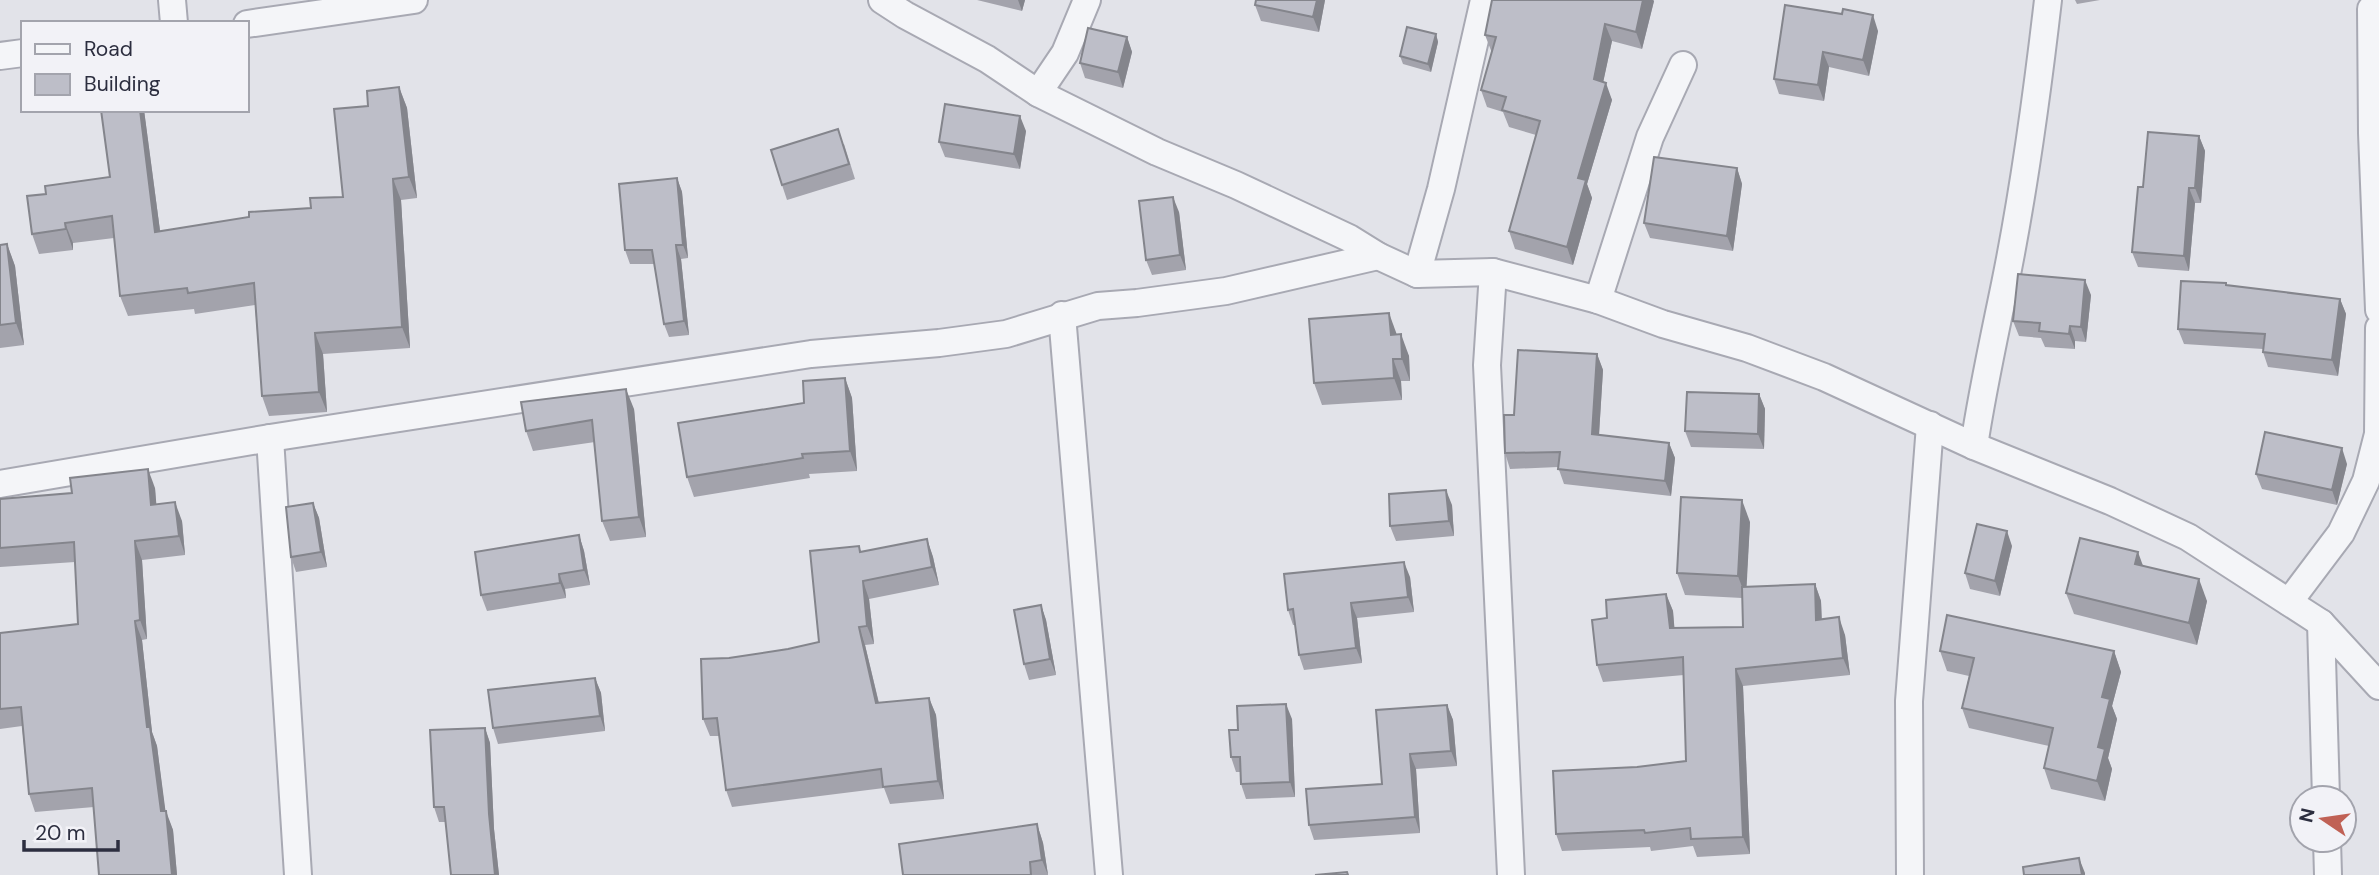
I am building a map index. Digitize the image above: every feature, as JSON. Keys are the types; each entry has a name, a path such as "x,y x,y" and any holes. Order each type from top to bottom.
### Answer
{"street":[{"path":"172,0 174,21"},
{"path":"248,23 414,0"},
{"path":"883,0 905,15 987,59 1038,93 1157,152 1320,224 1417,274 1493,272 1598,300 1663,324 1747,348 1824,377 1974,446 2097,496 2188,537 2321,623 2379,686"},
{"path":"1038,93 1065,53 1087,0"},
{"path":"1417,274 1441,189 1484,0"},
{"path":"1974,446 1982,393 2006,282 2039,77 2048,0"},
{"path":"2371,9 2372,133 2379,310"},
{"path":"0,56 21,53"},
{"path":"1598,300 1650,137 1683,65"},
{"path":"0,484 270,438 811,354 939,343 1006,334 1098,306 1226,291 1378,256"},
{"path":"1493,272 1487,365 1511,875"},
{"path":"1062,315 1109,875"},
{"path":"2288,602 2340,533 2366,481 2378,434 2379,328"},
{"path":"1910,875 1909,701 1930,425"},
{"path":"270,438 298,875"},
{"path":"2321,623 2326,784"},
{"path":"2327,854 2328,875"}],"building":[{"path":"1256,0 1317,0 1313,17 1255,5"},
{"path":"1492,0 1643,0 1636,32 1605,24 1594,79 1606,83 1578,178 1586,180 1567,247 1509,231 1540,121 1502,110 1506,97 1481,90 1496,37 1485,35"},
{"path":"1785,5 1842,14 1843,9 1873,15 1863,60 1823,52 1818,85 1774,79"},
{"path":"1407,27 1436,34 1428,64 1400,56"},
{"path":"1088,28 1127,37 1118,72 1080,63"},
{"path":"399,87 409,177 393,179 402,327 315,333 319,392 262,396 254,283 188,293 187,288 120,296 112,216 65,223 66,229 32,234 27,196 46,194 45,186 110,177 101,112 140,112 155,232 249,217 249,212 311,208 310,198 343,197 334,109 368,106 367,91"},
{"path":"945,104 1020,116 1014,154 939,142"},
{"path":"838,129 849,164 782,185 771,150"},
{"path":"2148,132 2199,136 2195,188 2189,188 2184,256 2132,252 2138,187 2143,187"},
{"path":"1654,157 1737,168 1727,236 1644,223"},
{"path":"677,178 683,245 676,245 684,321 664,324 652,250 625,250 619,184"},
{"path":"1173,197 1180,255 1146,260 1139,201"},
{"path":"7,244 16,323 0,325 0,245"},
{"path":"2018,274 2085,280 2081,327 2070,326 2069,334 2039,331 2040,323 2013,321"},
{"path":"2181,281 2226,283 2340,299 2332,360 2263,352 2265,334 2178,329"},
{"path":"1389,313 1391,335 1401,334 1402,359 1393,359 1394,378 1314,383 1309,319"},
{"path":"1518,350 1597,354 1592,434 1669,443 1665,481 1558,469 1560,452 1505,453 1504,415 1514,415"},
{"path":"845,378 850,451 802,454 803,458 687,477 678,423 804,403 803,381"},
{"path":"626,389 639,517 602,521 592,420 526,431 521,402"},
{"path":"1687,392 1759,394 1758,434 1685,431"},
{"path":"2265,432 2342,448 2332,490 2256,474"},
{"path":"148,469 151,505 175,502 179,536 135,541 140,620 135,621 147,727 150,727 161,811 166,811 172,875 99,875 92,788 29,794 21,707 0,709 0,633 78,624 74,542 0,548 0,499 72,493 70,478"},
{"path":"1446,490 1449,521 1390,526 1389,494"},
{"path":"1681,497 1742,500 1738,576 1677,573"},
{"path":"313,503 321,552 291,557 286,507"},
{"path":"1977,524 2007,531 1995,581 1965,573"},
{"path":"579,535 584,570 559,574 560,583 481,595 475,552"},
{"path":"2080,538 2138,552 2135,564 2199,579 2189,623 2066,593"},
{"path":"927,539 932,567 863,581 867,626 859,627 876,703 929,698 938,781 883,787 881,769 726,790 717,718 703,719 701,659 729,658 819,642 810,551 859,546 860,552"},
{"path":"1404,562 1408,597 1351,603 1356,648 1299,655 1293,609 1288,610 1284,574"},
{"path":"1815,584 1816,620 1839,617 1843,658 1736,669 1743,837 1691,839 1690,828 1645,833 1644,830 1556,834 1553,771 1637,767 1686,761 1683,657 1597,665 1592,620 1607,618 1606,600 1666,594 1670,628 1743,627 1742,587"},
{"path":"1041,605 1050,659 1024,664 1014,610"},
{"path":"1947,615 2114,651 2102,697 2110,699 2098,747 2105,749 2097,781 2044,768 2053,728 1962,708 1974,658 1940,651"},
{"path":"595,678 600,716 493,728 488,690"},
{"path":"1286,704 1290,782 1241,784 1240,757 1231,757 1229,730 1238,730 1237,706"},
{"path":"1447,705 1451,751 1410,754 1415,817 1309,825 1306,789 1382,784 1376,710"},
{"path":"485,728 495,875 451,875 444,807 434,807 430,730"},
{"path":"1037,824 1042,860 1030,862 1031,875 903,875 899,844"},
{"path":"2079,858 2082,875 2024,875 2023,867"},
{"path":"1347,872 1348,875 1315,875"}]}
